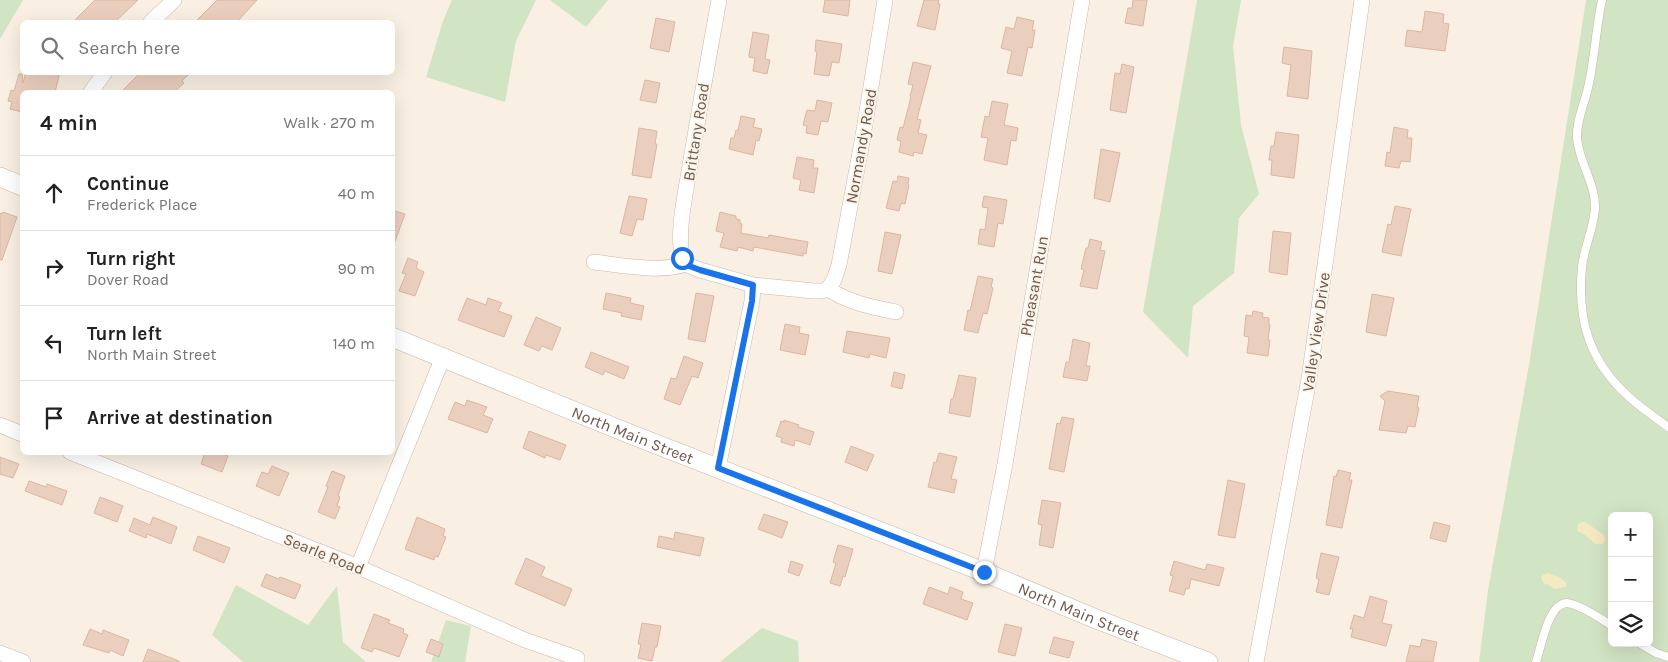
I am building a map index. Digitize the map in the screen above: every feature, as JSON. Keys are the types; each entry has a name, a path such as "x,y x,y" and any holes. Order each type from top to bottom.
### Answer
{"street":[{"path":"153,20 174,0"},
{"name":"Brittany Road","path":"684,264 681,246 682,222 719,0"},
{"name":"Normandy Road","path":"828,289 834,280 839,265 862,142 885,0"},
{"name":"Pheasant Run","path":"984,572 1005,464 1082,0"},
{"name":"Valley View Drive","path":"1256,662 1309,379 1362,0"},
{"path":"92,90 103,75"},
{"path":"0,177 20,185"},
{"path":"594,262 663,268 677,267 684,264 753,285 814,291 828,289 842,298 858,304 896,312"},
{"path":"718,468 752,301 753,285"},
{"name":"North Main Street","path":"395,338 1208,662"},
{"path":"358,567 443,357"},
{"path":"0,424 20,433"},
{"name":"Searle Road","path":"78,455 358,567 525,640 576,658"},
{"path":"0,653 23,662"}],"lane":[{"path":"1602,0 1589,86 1579,120 1577,137 1580,155 1594,195 1595,207 1582,265 1581,283 1584,317 1592,348 1604,371 1629,397 1668,427"},
{"path":"1536,662 1551,616 1556,607 1563,604 1573,605 1608,624"},
{"path":"1646,647 1668,657"}],"green space":[{"path":"0,0 23,0 0,39"},
{"path":"452,0 536,0 516,41 505,102 426,77 443,21"},
{"path":"550,0 608,0 586,27"},
{"path":"1197,0 1241,0 1233,46 1241,125 1259,194 1239,218 1234,273 1193,306 1188,358 1143,312"},
{"path":"1586,0 1668,0 1668,662 1479,662 1488,590 1529,365"},
{"path":"236,585 308,625 337,586 343,642 366,662 243,662 212,635"},
{"path":"446,620 471,626 465,662 431,662"},
{"path":"762,628 798,641 799,662 720,662"}],"sand":[{"path":"1584,521 1604,535 1605,541 1603,544 1595,544 1577,531 1578,524"},
{"path":"1547,573 1559,577 1567,583 1566,587 1554,589 1543,583 1541,577"}],"building":[{"path":"95,0 138,0 117,20 75,20"},
{"path":"217,0 257,0 239,20 197,20"},
{"path":"825,0 850,0 848,16 823,12"},
{"path":"924,0 939,0 938,4 940,4 935,30 917,26"},
{"path":"1133,0 1147,0 1143,26 1125,23 1128,8 1132,8"},
{"path":"1425,11 1444,14 1443,23 1449,24 1445,51 1405,46 1407,30 1422,32"},
{"path":"1017,17 1034,21 1032,30 1035,30 1032,48 1028,47 1022,76 1007,73 1012,51 1001,48 1006,27 1014,29"},
{"path":"656,18 675,22 669,52 650,48"},
{"path":"753,32 769,35 765,59 770,60 767,74 753,71 755,58 749,57 749,55"},
{"path":"816,40 842,44 839,63 832,62 829,76 814,74 817,52 815,51"},
{"path":"1284,47 1312,51 1308,99 1287,96 1291,65 1282,63"},
{"path":"913,62 931,66 917,119 921,120 918,133 927,135 922,154 914,152 913,156 899,152 901,141 897,140 900,127 903,128 911,97 913,85 908,84"},
{"path":"1122,64 1134,67 1126,113 1110,110 1115,73 1120,74"},
{"path":"19,74 22,75 23,83 25,75 59,75 56,90 20,90 20,112 10,109 12,102 8,101 11,90 14,91"},
{"path":"138,75 188,75 182,81 184,83 176,90 123,90"},
{"path":"645,80 660,83 656,103 640,100"},
{"path":"817,100 832,103 828,122 821,121 818,135 806,133 807,126 803,125 807,110 815,111"},
{"path":"992,101 1008,104 1004,125 1018,128 1016,141 1011,140 1007,165 984,160 988,138 981,137 985,116 989,117"},
{"path":"741,116 755,119 753,127 762,129 759,141 756,140 753,155 729,149 731,138 734,138 736,130 738,131"},
{"path":"1394,127 1408,130 1407,138 1412,138 1410,162 1401,161 1399,168 1385,166 1387,152 1390,153"},
{"path":"639,128 657,131 655,144 657,144 651,178 632,175"},
{"path":"1276,132 1299,135 1294,178 1271,175 1272,160 1269,160"},
{"path":"1101,149 1120,153 1110,202 1094,198"},
{"path":"797,157 814,160 813,168 818,168 814,193 799,190 801,180 793,178"},
{"path":"898,176 909,178 905,204 901,203 899,211 886,208 893,181 897,182"},
{"path":"629,196 647,199 643,220 637,219 632,236 620,233"},
{"path":"984,196 1007,200 1003,224 998,223 994,247 978,244 980,229 985,230 988,208 982,207"},
{"path":"1395,206 1411,209 1401,256 1382,252 1388,224 1391,225"},
{"path":"395,211 405,214 395,241"},
{"path":"3,212 17,217 2,260 0,260 0,213 2,214"},
{"path":"720,212 736,216 736,219 740,220 742,224 741,233 768,238 769,235 808,242 806,254 803,253 803,256 754,247 753,251 738,247 737,251 720,247 724,233 716,231"},
{"path":"1273,231 1291,233 1287,275 1269,272"},
{"path":"885,232 901,235 892,274 878,271"},
{"path":"1090,239 1102,242 1100,250 1105,251 1097,289 1080,286 1084,270 1081,269"},
{"path":"408,258 418,262 416,268 424,272 415,296 399,291 406,274 402,273"},
{"path":"978,276 993,279 991,287 993,288 987,314 983,313 978,333 964,330"},
{"path":"606,293 631,298 630,303 644,306 641,320 621,316 622,313 603,309"},
{"path":"696,293 714,296 705,342 688,339"},
{"path":"1372,294 1394,298 1386,336 1366,332"},
{"path":"467,298 486,305 488,298 502,303 498,311 512,316 504,337 458,320"},
{"path":"1253,311 1263,313 1262,317 1269,318 1268,340 1270,340 1268,356 1247,353 1249,337 1244,336 1246,315 1252,316"},
{"path":"536,317 561,328 552,350 542,346 539,351 524,345"},
{"path":"785,324 800,327 799,333 809,335 805,355 780,350"},
{"path":"847,331 890,338 886,358 870,354 869,358 843,352"},
{"path":"1073,339 1090,343 1086,366 1090,366 1087,381 1063,377 1066,362 1069,362"},
{"path":"591,352 629,367 624,379 605,371 603,375 585,367"},
{"path":"684,356 703,363 698,378 692,376 680,405 664,399 671,378 676,379"},
{"path":"894,372 905,375 902,389 891,386"},
{"path":"959,375 976,378 970,417 949,413 951,399 953,399"},
{"path":"1388,391 1419,396 1417,407 1419,408 1415,427 1408,426 1406,433 1379,430 1385,401 1380,396"},
{"path":"467,400 487,407 483,415 493,419 487,433 448,419 455,402 465,406"},
{"path":"1062,417 1074,419 1064,472 1049,469 1057,423 1060,424"},
{"path":"784,420 814,432 810,445 795,440 794,446 781,442 782,438 776,436 781,421 784,422"},
{"path":"529,431 566,445 560,460 546,455 545,458 523,448"},
{"path":"851,446 874,455 867,471 845,462"},
{"path":"939,453 957,457 951,479 957,480 954,493 928,487 934,462 936,463"},
{"path":"204,455 228,456 222,472 201,464"},
{"path":"0,457 19,464 13,478 0,474"},
{"path":"272,466 289,473 279,496 256,486 262,472 268,474"},
{"path":"1338,470 1351,473 1349,480 1352,480 1342,528 1326,525 1334,476 1336,477"},
{"path":"332,471 345,476 338,496 340,497 337,506 340,507 335,519 318,512"},
{"path":"1228,480 1245,484 1235,538 1218,535"},
{"path":"29,481 46,487 47,484 67,491 62,505 25,491"},
{"path":"100,497 123,506 117,522 94,513"},
{"path":"1042,500 1061,503 1053,548 1039,545 1042,525 1038,524"},
{"path":"764,514 788,522 782,538 758,529"},
{"path":"153,517 177,527 171,544 147,534 146,538 129,531 134,518 150,525"},
{"path":"417,517 445,529 443,536 446,537 438,557 435,556 434,560 405,549"},
{"path":"1434,522 1450,526 1446,542 1430,538"},
{"path":"675,532 704,538 700,556 657,547 659,536 674,539"},
{"path":"198,536 230,548 224,563 193,550"},
{"path":"838,545 853,549 845,577 843,576 840,586 830,583 836,563 833,562"},
{"path":"1321,553 1339,557 1329,595 1316,592 1319,579 1316,578"},
{"path":"526,558 545,567 541,576 572,589 565,606 515,584"},
{"path":"791,561 803,565 799,576 788,572"},
{"path":"1174,561 1205,570 1207,564 1224,568 1219,586 1191,579 1189,589 1186,588 1184,595 1169,591 1173,576 1170,575"},
{"path":"266,574 301,585 295,599 261,586"},
{"path":"929,587 948,594 950,587 963,592 961,599 973,603 967,620 923,604"},
{"path":"1370,596 1387,601 1382,623 1392,625 1386,646 1351,637 1353,629 1350,629 1354,615 1364,618"},
{"path":"374,614 390,620 388,623 404,629 403,633 408,635 399,657 374,648 372,652 361,648"},
{"path":"642,623 661,626 652,661 638,658 641,644 638,644"},
{"path":"1005,624 1022,628 1015,656 998,652"},
{"path":"90,629 102,634 103,630 129,640 123,656 110,650 109,653 83,645"},
{"path":"1054,637 1074,642 1069,658 1049,653"},
{"path":"431,639 443,644 439,657 426,652"},
{"path":"1422,639 1437,642 1433,662 1406,662 1410,645 1420,647"},
{"path":"148,649 179,661 179,662 143,662"}],"route":[{"path":"682,258 684,264 753,285 752,301 718,468 984,572"}]}
